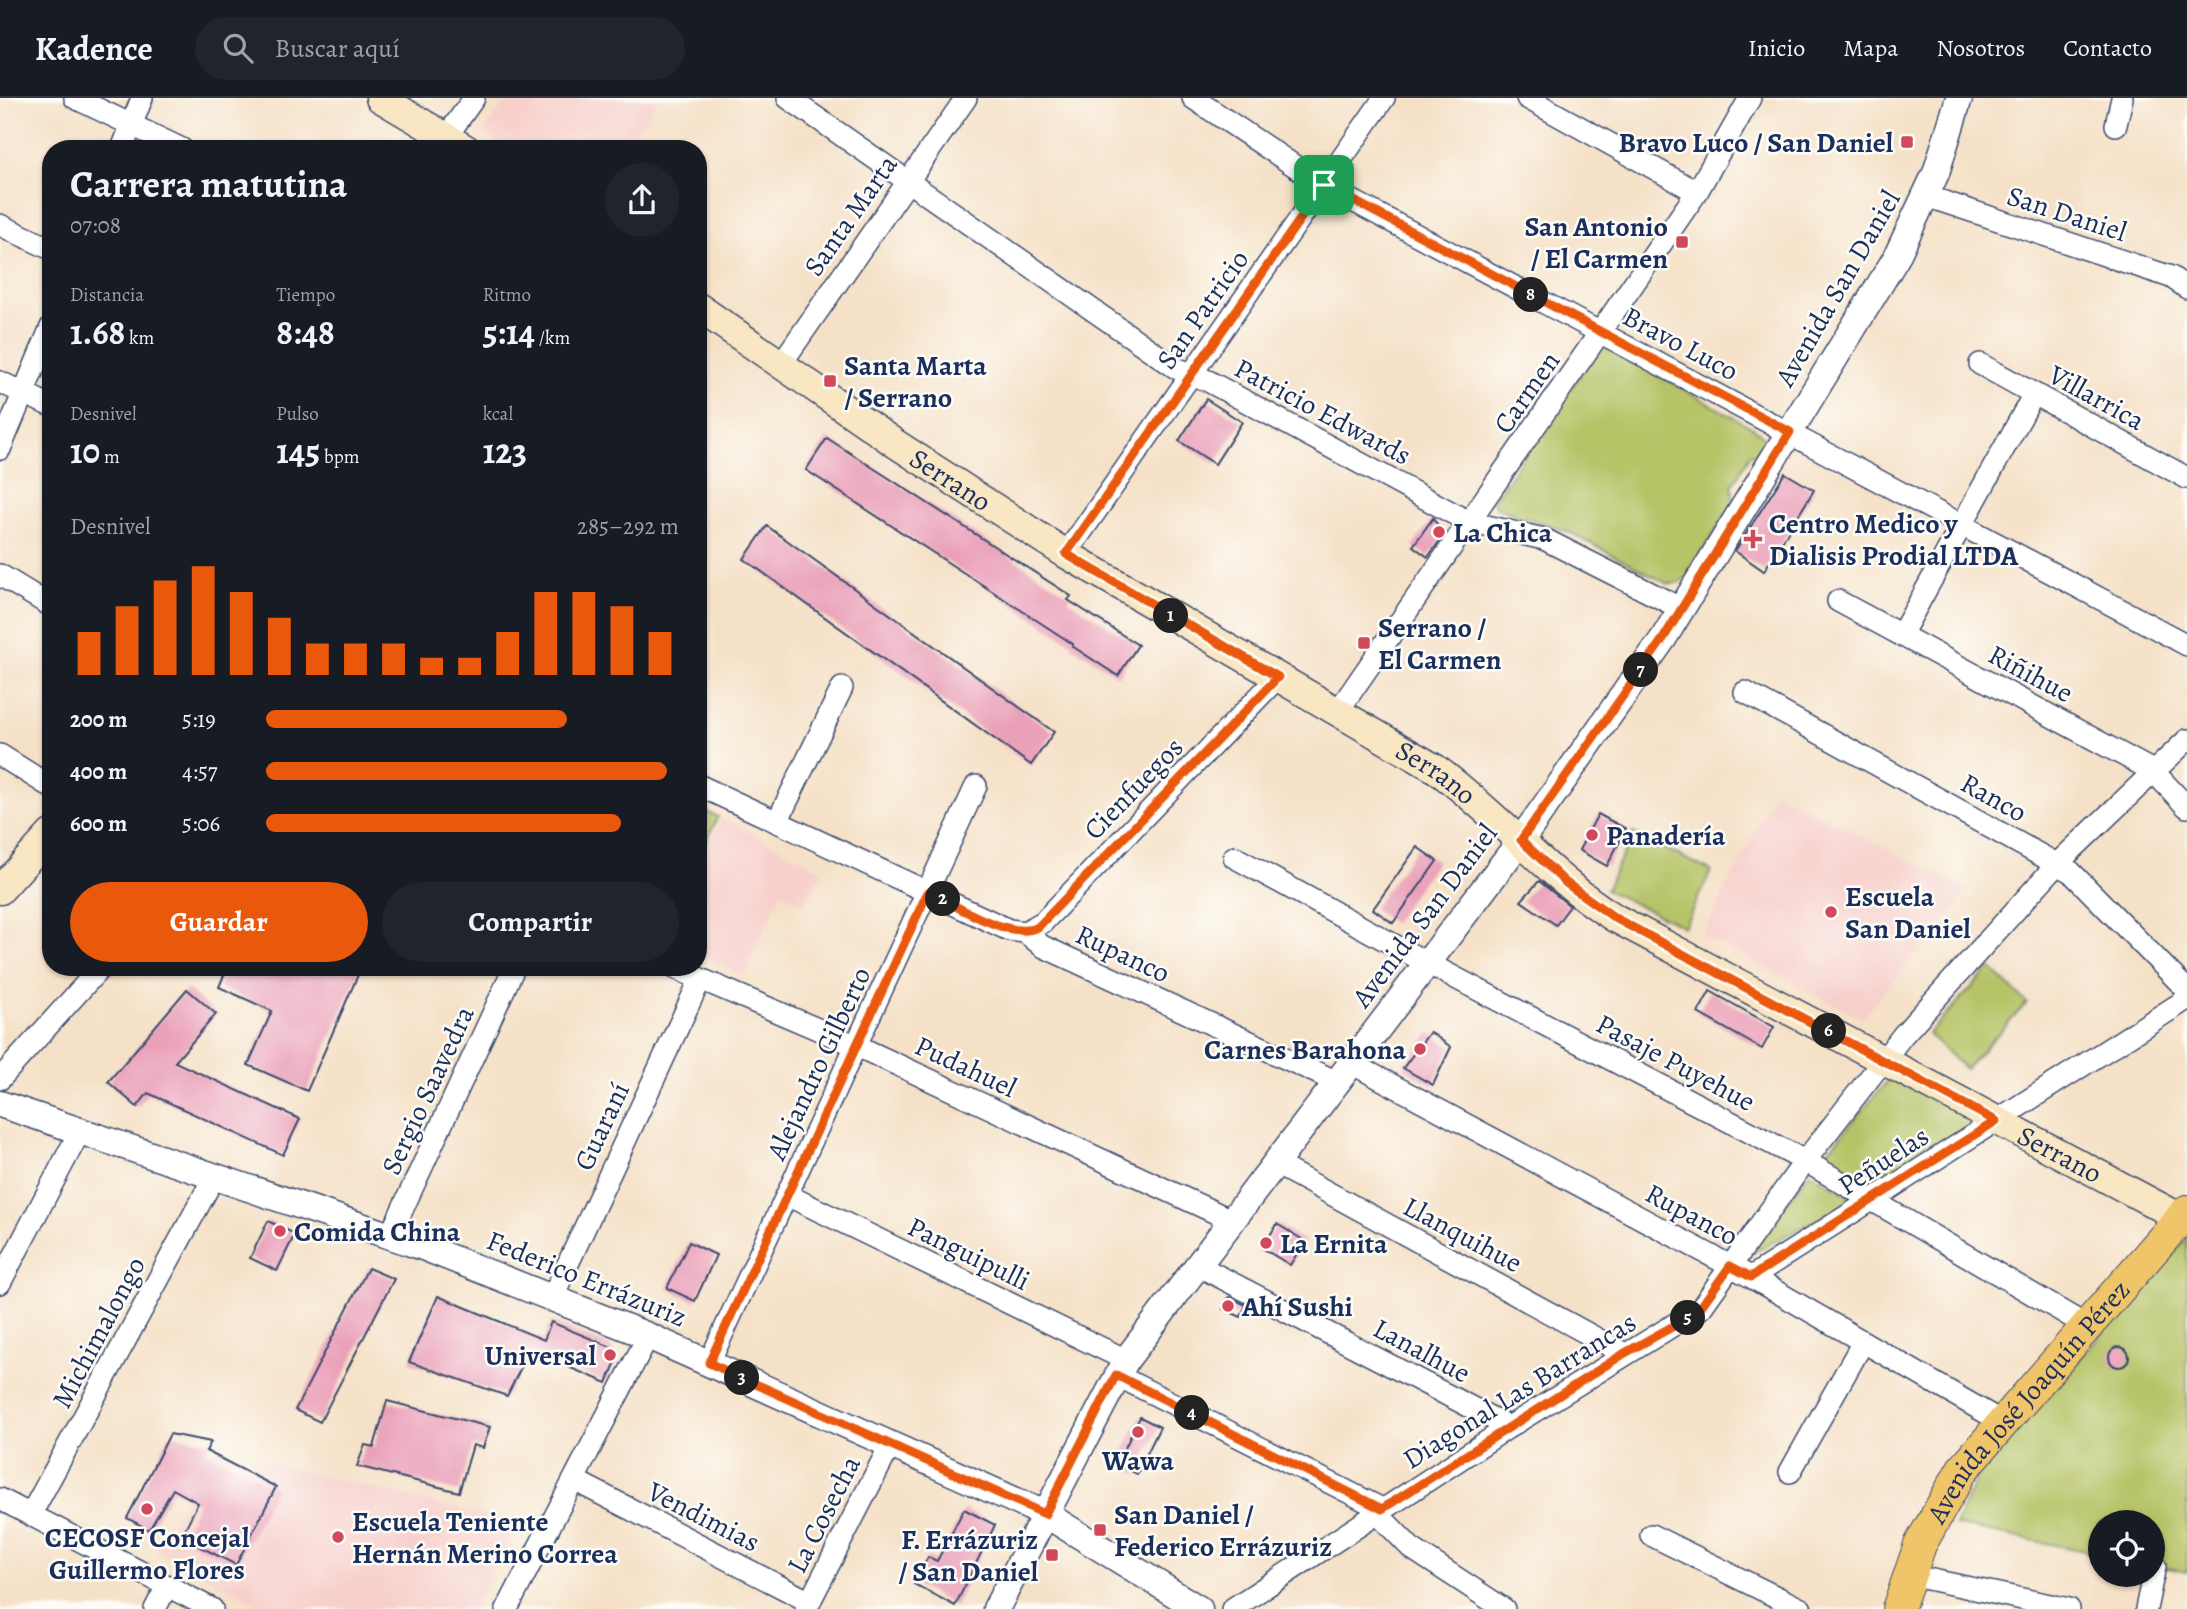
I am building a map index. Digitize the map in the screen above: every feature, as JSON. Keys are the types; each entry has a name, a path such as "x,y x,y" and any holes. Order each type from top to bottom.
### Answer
{"main road":[{"path":"380,98 453,140"},
{"name":"Serrano","path":"707,313 928,465 1066,554 1437,769 1521,840 1566,883 1615,918 1996,1121 2184,1214"},
{"path":"0,890 42,844"},
{"name":"Avenida José Joaquín Pérez","path":"1898,1609 1909,1575 1946,1493 2002,1422 2184,1214"}],"street":[{"path":"75,98 163,140"},
{"path":"125,140 142,98"},
{"path":"457,140 474,98"},
{"name":"Patricio Edwards","path":"788,98 1176,368 1191,373 1469,522 1544,538 1682,609"},
{"name":"Santa Marta","path":"780,364 967,98"},
{"name":"Bravo Luco","path":"1193,98 1294,168 1324,185 2187,645"},
{"name":"San Patricio","path":"1066,554 1384,98"},
{"path":"1527,98 1697,192"},
{"name":"Carmen","path":"1338,712 1697,192 1750,98"},
{"name":"Avenida San Daniel","path":"996,1609 1121,1368 1521,840 1682,609 1891,268 1926,196 1959,98"},
{"path":"2116,125 2122,98"},
{"name":"San Daniel","path":"1926,196 2171,277 2187,288"},
{"path":"0,225 42,245"},
{"path":"0,449 42,349"},
{"name":"Villarrica","path":"1980,364 2187,478"},
{"path":"0,382 42,402"},
{"path":"1901,635 2034,394"},
{"path":"0,575 42,601"},
{"name":"Riñihue","path":"1838,601 2153,771 2187,807"},
{"name":"Cienfuegos","path":"1025,932 1043,922 1278,677"},
{"path":"777,822 842,688"},
{"name":"Ranco","path":"1745,692 2057,864 2085,883 2187,990"},
{"name":"Diagonal Las Barrancas","path":"1232,1609 1379,1510 1700,1308 1805,1161 1937,995 2057,864 2187,740"},
{"path":"0,755 42,782"},
{"name":"Alejandro Gilberto","path":"709,1363 975,786"},
{"name":"Rupanco","path":"707,789 1009,930 1025,932 1042,946 1344,1072 1751,1277 2002,1422"},
{"name":"Pasaje Puyehue","path":"1234,857 1427,963 1805,1161 2087,1326"},
{"path":"0,1079 93,976"},
{"name":"Sergio Saavedra","path":"390,1236 510,976"},
{"name":"Pudahuel","path":"692,976 857,1046 1231,1220"},
{"name":"Guaraní","path":"553,1297 700,980"},
{"name":"Peñuelas","path":"1751,1277 2187,999"},
{"name":"Federico Errázuriz","path":"0,1104 390,1236 648,1336 1045,1514 1199,1609"},
{"path":"0,1283 80,1131"},
{"name":"Llanquihue","path":"1274,1163 1625,1353"},
{"name":"Michimalongo","path":"31,1514 214,1177"},
{"name":"Panguipulli","path":"787,1195 1121,1368 1379,1510 1411,1548 1504,1609"},
{"name":"Lanalhue","path":"1197,1265 1509,1427"},
{"path":"512,1607 648,1336"},
{"path":"1790,1472 1863,1342"},
{"name":"La Cosecha","path":"808,1605 891,1444"},
{"name":"Vendimias","path":"574,1480 808,1605"},
{"path":"0,1499 212,1609"},
{"path":"1651,1535 1801,1609"},
{"path":"1909,1575 2025,1605 2069,1609"},
{"path":"155,1609 167,1586"},
{"path":"2146,1609 2151,1587"}],"shaded area":[{"path":"508,98 659,98 631,140 495,140 483,132"},
{"name":"Escuela San Daniel","path":"1775,792 1968,890 1862,1019 1702,935"},
{"path":"722,818 823,870 804,905 781,892 744,976 707,958 707,849"},
{"name":"Escuela Teniente Hernán Merino Correa","path":"213,1450 519,1523 472,1609 268,1609 157,1551"}],"green space":[{"path":"1602,344 1755,429 1766,439 1762,456 1751,453 1732,486 1734,502 1687,577 1678,583 1668,584 1569,532 1497,508 1493,501"},
{"path":"707,812 718,817 707,840"},
{"path":"1633,833 1711,871 1684,927 1606,890"},
{"path":"1990,968 2027,1003 1965,1069 1928,1034"},
{"path":"1890,1078 1976,1121 1872,1188 1821,1159"},
{"path":"1810,1172 1856,1200 1744,1257"},
{"path":"2187,1238 2187,1572 2165,1567 2165,1510 2088,1510 2088,1552 1955,1525 1978,1474"}],"building":[{"path":"1206,399 1242,422 1215,464 1179,441"},
{"path":"827,438 1071,596 1068,600 1138,645 1118,676 806,470"},
{"path":"1785,473 1814,490 1764,571 1735,551"},
{"path":"1433,518 1444,535 1428,557 1413,546"},
{"path":"767,526 1054,732 1031,765 744,559"},
{"path":"1598,814 1626,829 1607,866 1579,850"},
{"path":"1417,847 1437,861 1393,923 1373,909"},
{"path":"1539,881 1570,906 1556,925 1521,901"},
{"path":"224,976 357,976 307,1091 248,1065 272,1011 219,987"},
{"path":"187,989 216,1014 175,1062 300,1119 283,1155 148,1093 137,1107 108,1082"},
{"path":"1710,991 1774,1027 1762,1049 1698,1013"},
{"path":"1430,1032 1451,1047 1433,1085 1403,1068"},
{"path":"268,1221 295,1234 277,1271 250,1258"},
{"path":"1277,1224 1305,1241 1290,1265 1262,1248"},
{"path":"689,1242 716,1255 695,1301 667,1288"},
{"path":"368,1268 394,1279 320,1422 295,1410"},
{"path":"438,1296 544,1340 551,1322 611,1347 617,1359 607,1383 529,1351 507,1396 409,1362"},
{"path":"1229,1297 1246,1305 1241,1317 1223,1309"},
{"path":"2119,1347 2126,1350 2129,1357 2126,1364 2119,1367 2112,1364 2109,1357 2112,1350"},
{"path":"387,1401 490,1427 483,1448 473,1445 459,1492 357,1466 365,1445 374,1447"},
{"path":"1140,1417 1160,1427 1137,1474 1117,1464"},
{"path":"170,1434 211,1442 206,1451 276,1487 236,1565 181,1537 198,1503 173,1489 149,1530 127,1518"},
{"path":"964,1509 995,1525 955,1606 914,1584 928,1557 937,1561"}],"place":[{"name":"Bravo Luco / San Daniel","path":"1907,142"},
{"name":"San Antonio / El Carmen","path":"1682,242"},
{"name":"Santa Marta / Serrano","path":"830,381"},
{"name":"La Chica","path":"1439,532"},
{"name":"Centro Medico y Dialisis Prodial LTDA","path":"1753,539"},
{"name":"Serrano / El Carmen","path":"1364,643"},
{"name":"Panadería","path":"1592,835"},
{"name":"Escuela San Daniel","path":"1831,912"},
{"name":"Carnes Barahona","path":"1420,1049"},
{"name":"Comida China","path":"280,1231"},
{"name":"La Ernita","path":"1266,1243"},
{"name":"Ahí Sushi","path":"1228,1306"},
{"name":"Universal","path":"610,1355"},
{"name":"Wawa","path":"1138,1432"},
{"name":"CECOSF Concejal Guillermo Flores","path":"147,1509"},
{"name":"San Daniel / Federico Errázuriz","path":"1100,1530"},
{"name":"Escuela Teniente Hernán Merino Correa","path":"338,1537"},
{"name":"F. Errázuriz / San Daniel","path":"1052,1555"}],"route":[{"path":"1324,185 1790,432 1663,639 1521,840 1584,898 1615,918 1996,1121 1751,1277 1730,1266 1711,1295 1688,1318 1625,1353 1382,1509 1116,1375 1045,1514 709,1363 928,892 1009,930 1025,932 1038,927 1278,677 1066,554 1324,185"}]}
